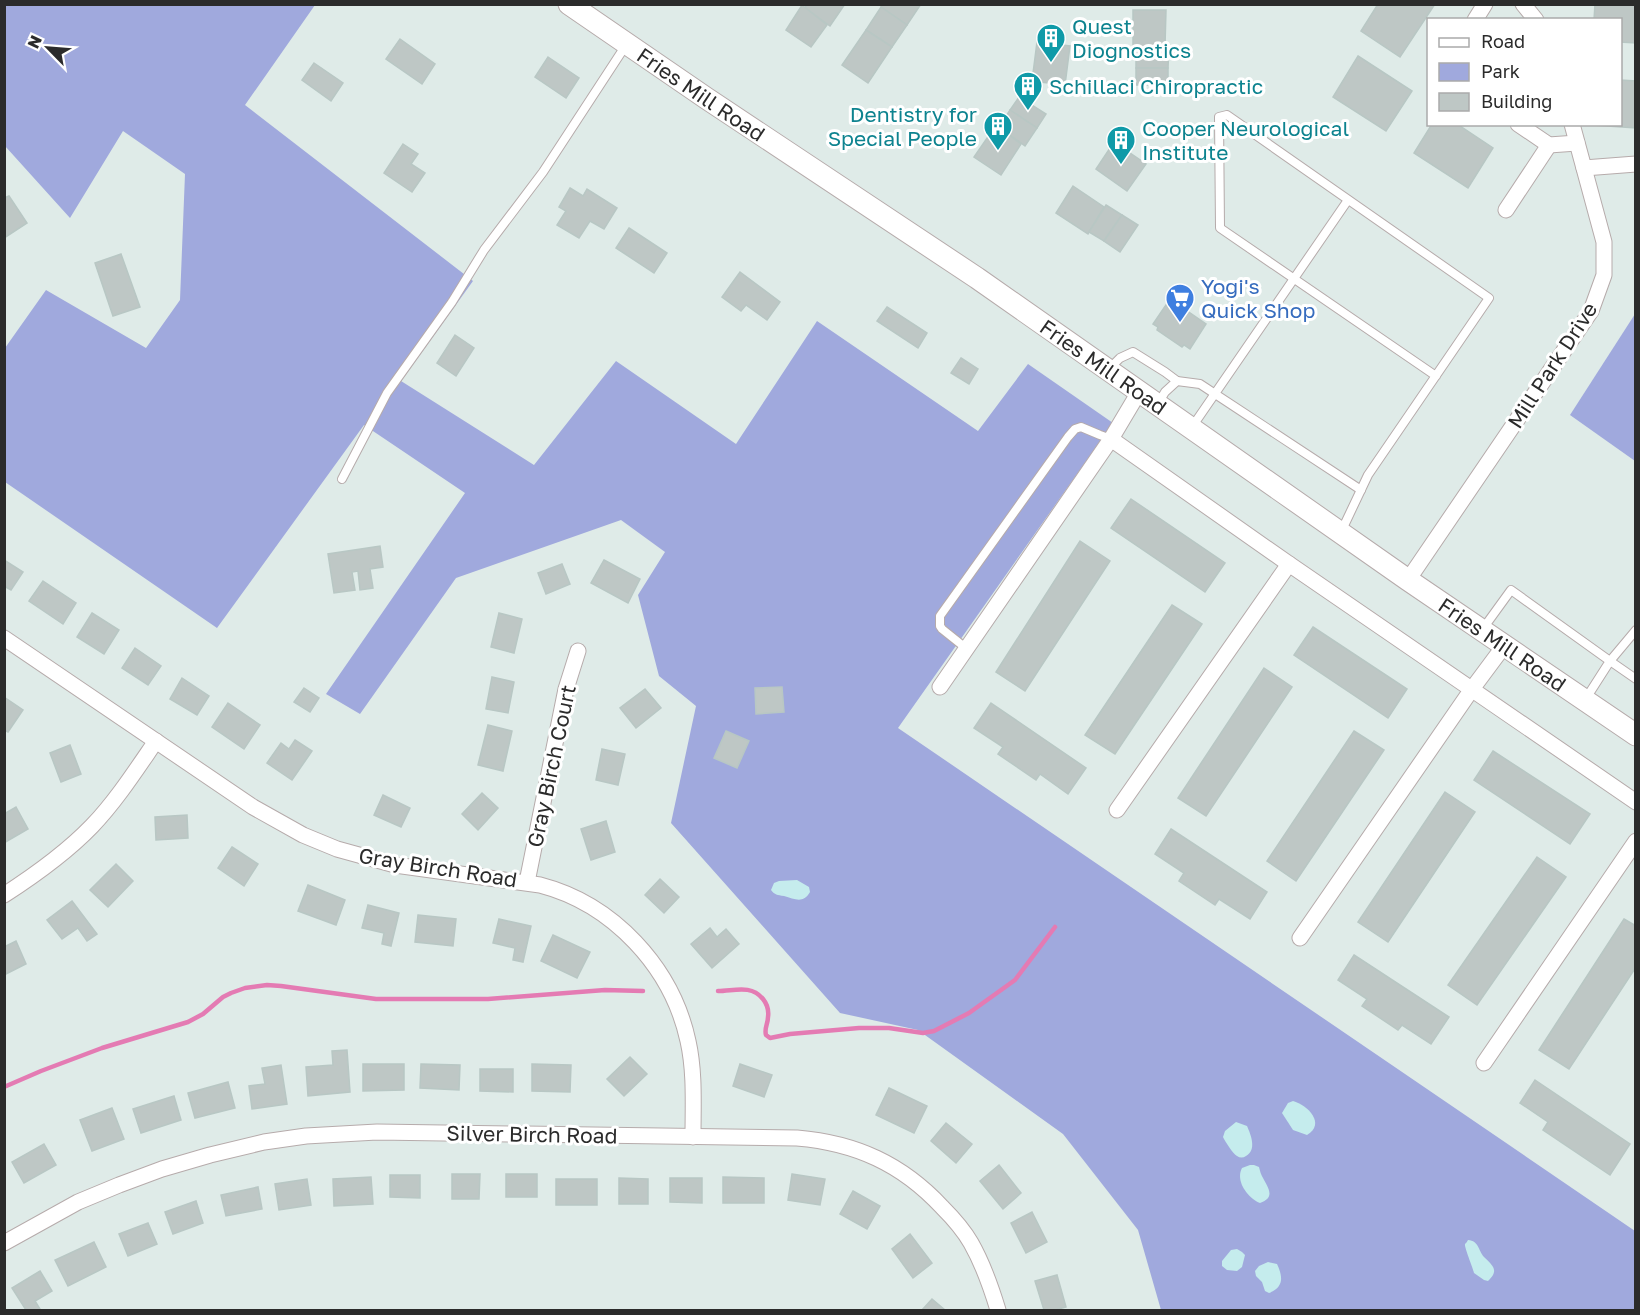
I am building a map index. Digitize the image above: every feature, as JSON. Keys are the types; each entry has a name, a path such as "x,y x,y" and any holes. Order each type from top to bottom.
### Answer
{"main road":[{"name":"Fries Mill Road","path":"570,5 977,278 1481,631 1635,735"}],"street":[{"path":"1476,18 1485,4"},
{"path":"1523,4 1534,18"},
{"path":"1521,126 1549,145 1577,143"},
{"name":"Mill Park Drive","path":"1408,580 1591,311 1604,275 1604,242 1573,126"},
{"path":"1506,210 1549,145"},
{"path":"1584,168 1635,164"},
{"path":"940,687 1112,439 1139,392"},
{"path":"1112,439 1635,802"},
{"path":"1117,810 1289,564"},
{"name":"Gray Birch Road","path":"4,639 270,818 320,843 395,865 527,882 556,889 591,905 636,943 666,984 688,1040 693,1084 693,1137"},
{"path":"1300,938 1504,646"},
{"name":"Gray Birch Court","path":"527,882 566,689 578,651"},
{"path":"4,895 48,864 94,825 156,741"},
{"path":"1484,1063 1635,841"},
{"name":"Silver Birch Road","path":"4,1243 78,1202 162,1169 264,1142 306,1136 377,1132 772,1136 817,1140 855,1149 891,1165 920,1186 960,1226 971,1243 984,1269 998,1311"}],"lane":[{"path":"342,479 387,393 452,302 484,250 543,172 627,44"},
{"path":"1341,533 1368,475 1436,376 1489,298 1227,115 1219,117 1220,228 1436,376"},
{"path":"1192,429 1348,200"},
{"path":"1108,370 1120,358 1133,352 1177,381 1200,384 1216,393 1361,490"},
{"path":"1157,405 1165,392 1177,381"},
{"path":"967,649 942,629 940,616 1075,429 1081,427 1112,439"},
{"path":"1481,631 1512,590 1635,679"},
{"path":"1585,700 1610,661 1635,630"}],"green space":[{"path":"5,5 315,5 245,105 473,281 401,381 534,465 616,361 736,444 817,321 978,431 1028,364 1113,423 898,728 1635,1231 1635,1310 1161,1310 1138,1230 1063,1134 918,1030 840,1013 671,823 696,706 659,676 638,595 665,552 621,520 456,578 360,714 326,694 465,493 364,425 217,628 5,482 5,348 46,290 146,348 180,300 185,174 123,131 70,218 5,146"},
{"path":"1635,314 1635,461 1570,415"}],"sand":[{"path":"797,880 809,887 810,892 805,898 795,899 778,895 771,890 774,883 779,881"},
{"path":"1293,1101 1304,1106 1313,1115 1315,1126 1307,1135 1293,1130 1282,1113 1288,1103"},
{"path":"1236,1122 1247,1126 1251,1138 1251,1150 1243,1157 1235,1155 1223,1137 1225,1131"},
{"path":"1250,1165 1259,1167 1269,1192 1268,1198 1260,1203 1247,1193 1241,1183 1242,1168"},
{"path":"1468,1240 1476,1244 1494,1268 1494,1274 1488,1281 1474,1273 1465,1246"},
{"path":"1237,1249 1245,1255 1242,1267 1237,1271 1227,1270 1222,1266 1222,1261 1231,1250"},
{"path":"1268,1262 1277,1264 1281,1277 1280,1285 1269,1293 1265,1291 1255,1271 1259,1266"}],"building":[{"path":"807,4 845,4 830,26 805,8"},
{"path":"883,4 921,4 907,25 881,7"},
{"path":"1378,4 1435,4 1400,57 1361,31"},
{"path":"1595,4 1636,4 1636,43 1622,42 1622,18 1594,18"},
{"path":"802,5 827,25 811,47 786,30"},
{"path":"881,7 907,25 892,47 866,30"},
{"path":"1133,10 1166,10 1165,46 1133,48"},
{"path":"866,30 892,47 868,83 842,65"},
{"path":"400,39 435,64 422,84 386,59"},
{"name":"Quest Diognostics","path":"1037,42 1070,46 1065,85 1032,81"},
{"path":"1151,46 1169,47 1168,68 1136,68 1136,48 1151,48"},
{"path":"1358,56 1412,91 1386,131 1333,97"},
{"path":"548,57 579,78 566,98 535,77"},
{"path":"314,63 343,83 331,101 302,80"},
{"path":"1136,68 1168,68 1168,85 1136,85"},
{"path":"1622,80 1636,81 1636,128 1607,126 1622,126"},
{"name":"Schillaci Chiropractic","path":"1019,97 1046,114 1037,128 1010,110"},
{"path":"1010,110 1037,128 1025,146 999,127"},
{"name":"Dentistry for Special People","path":"996,125 1021,144 1001,175 974,157"},
{"path":"1431,126 1460,126 1493,148 1468,188 1414,153"},
{"name":"Cooper Neurological Institute","path":"1114,142 1146,164 1127,191 1096,169"},
{"path":"403,144 418,154 411,164 425,173 412,192 384,173"},
{"path":"1073,186 1104,207 1088,234 1056,213"},
{"path":"570,188 583,196 587,189 617,208 604,229 590,221 579,238 557,225 566,211 559,207"},
{"path":"9,196 27,223 4,238 4,198"},
{"path":"1106,205 1122,215 1104,241 1089,232"},
{"path":"1122,215 1138,225 1120,252 1104,241"},
{"path":"629,228 667,253 654,273 616,248"},
{"path":"121,254 140,307 113,316 95,263"},
{"path":"740,272 780,302 767,320 746,305 741,311 722,297"},
{"name":"Yogi's Quick Shop","path":"1170,299 1206,324 1190,349 1184,345 1182,347 1157,330 1158,327 1153,324"},
{"path":"887,307 927,333 918,348 877,321"},
{"path":"455,335 474,348 456,376 437,363"},
{"path":"961,358 978,369 969,384 951,373"},
{"path":"1131,499 1225,563 1205,592 1111,528"},
{"path":"1080,541 1110,561 1025,691 996,672"},
{"path":"380,546 383,567 370,569 373,588 360,590 358,571 352,572 355,590 334,593 328,554"},
{"path":"4,560 23,572 11,590 4,586"},
{"path":"604,560 640,579 628,603 591,583"},
{"path":"562,564 570,584 546,594 538,573"},
{"path":"43,581 76,603 63,624 29,601"},
{"path":"1172,605 1202,624 1115,754 1085,735"},
{"path":"92,613 119,630 104,654 77,637"},
{"path":"499,613 522,619 514,653 491,647"},
{"path":"1313,627 1407,689 1388,718 1294,655"},
{"path":"135,648 161,666 148,685 122,668"},
{"path":"1264,668 1292,687 1206,816 1178,798"},
{"path":"492,677 514,682 508,713 486,709"},
{"path":"182,678 209,696 197,715 170,699"},
{"path":"782,687 784,712 756,714 755,688"},
{"path":"304,688 319,698 310,712 294,702"},
{"path":"645,689 661,708 636,728 620,708"},
{"path":"4,697 23,710 8,732 4,730"},
{"path":"228,703 260,725 244,749 212,727"},
{"path":"991,703 1086,768 1068,794 1040,774 1036,780 998,754 1003,747 974,728"},
{"path":"488,725 512,731 503,771 478,765"},
{"path":"726,731 749,741 737,768 714,758"},
{"path":"1354,731 1384,750 1296,881 1267,861"},
{"path":"295,740 312,751 292,780 267,763 281,743 289,749"},
{"path":"70,745 81,774 61,782 50,753"},
{"path":"602,749 625,754 618,785 596,780"},
{"path":"1493,751 1590,814 1570,844 1474,780"},
{"path":"1445,792 1475,812 1388,942 1358,922"},
{"path":"482,793 498,808 478,830 462,814"},
{"path":"383,795 410,808 401,827 374,815"},
{"path":"16,807 28,829 4,843 4,814"},
{"path":"187,815 188,838 156,840 155,817"},
{"path":"606,821 615,852 591,860 581,829"},
{"path":"1171,829 1267,892 1250,919 1219,899 1215,905 1179,881 1184,873 1155,854"},
{"path":"232,847 258,864 244,886 218,868"},
{"path":"1537,857 1566,877 1477,1005 1448,985"},
{"path":"116,864 133,881 108,907 90,890"},
{"path":"660,879 679,897 664,913 645,895"},
{"path":"308,885 345,900 336,925 298,911"},
{"path":"72,901 97,934 87,941 78,928 62,939 47,920"},
{"path":"368,905 399,913 391,946 382,944 384,933 362,928"},
{"path":"418,915 456,919 453,946 415,942"},
{"path":"499,919 531,926 523,962 513,960 515,948 493,943"},
{"path":"1624,919 1636,926 1636,967 1569,1069 1539,1050"},
{"path":"710,928 717,937 726,929 739,944 712,968 691,944"},
{"path":"553,935 590,952 577,978 541,961"},
{"path":"16,941 26,964 4,975 4,947"},
{"path":"1354,955 1449,1017 1431,1044 1402,1025 1398,1030 1362,1006 1367,999 1338,980"},
{"path":"347,1050 350,1092 308,1096 306,1067 333,1065 332,1051"},
{"path":"630,1057 647,1074 624,1096 607,1079"},
{"path":"363,1064 404,1064 404,1090 363,1091"},
{"path":"421,1064 460,1065 459,1090 420,1088"},
{"path":"532,1064 571,1065 570,1092 532,1091"},
{"path":"740,1064 772,1075 764,1097 733,1086"},
{"path":"281,1065 287,1104 252,1109 249,1086 265,1084 262,1068"},
{"path":"480,1069 513,1069 513,1092 480,1091"},
{"path":"1535,1080 1630,1144 1610,1175 1543,1130 1548,1122 1520,1103"},
{"path":"228,1082 235,1108 195,1118 188,1093"},
{"path":"889,1088 927,1106 914,1133 876,1115"},
{"path":"174,1096 181,1120 141,1133 133,1109"},
{"path":"112,1108 124,1139 92,1151 80,1120"},
{"path":"946,1123 972,1144 956,1163 931,1141"},
{"path":"44,1144 56,1165 24,1183 12,1162"},
{"path":"999,1165 1021,1193 1003,1209 980,1181"},
{"path":"452,1174 480,1174 479,1199 452,1199"},
{"path":"506,1174 537,1174 537,1197 506,1197"},
{"path":"792,1174 825,1179 820,1205 788,1200"},
{"path":"390,1175 420,1175 420,1198 390,1197"},
{"path":"371,1177 373,1204 334,1206 333,1179"},
{"path":"723,1177 764,1178 764,1203 723,1203"},
{"path":"619,1178 648,1179 648,1204 619,1204"},
{"path":"670,1178 702,1178 702,1203 670,1202"},
{"path":"307,1179 311,1205 279,1210 275,1184"},
{"path":"556,1179 597,1179 597,1205 556,1205"},
{"path":"258,1187 262,1209 226,1216 221,1195"},
{"path":"853,1191 880,1206 867,1229 840,1214"},
{"path":"196,1201 203,1223 173,1234 165,1212"},
{"path":"1032,1212 1047,1242 1026,1253 1011,1223"},
{"path":"148,1223 157,1244 128,1256 119,1234"},
{"path":"910,1234 932,1263 913,1278 892,1249"},
{"path":"94,1242 106,1267 68,1286 55,1260"},
{"path":"40,1271 52,1291 35,1301 40,1309 26,1310 12,1288"},
{"path":"1057,1275 1066,1307 1044,1310 1035,1281"},
{"path":"932,1299 945,1310 922,1310"}],"waterway":[{"path":"718,991 742,989 758,994 767,1007 766,1035 770,1038 859,1028 889,1028 923,1033 934,1031 969,1013 1015,980 1055,927"},
{"path":"4,1087 102,1048 188,1022 203,1014 223,997 245,988 281,986 376,999 488,999 605,990 643,991"}],"place":[{"name":"Quest Diognostics","path":"1051,64"},
{"name":"Schillaci Chiropractic","path":"1028,112"},
{"name":"Dentistry for Special People","path":"998,152"},
{"name":"Cooper Neurological Institute","path":"1121,166"},
{"name":"Yogi's Quick Shop","path":"1180,324"}]}
